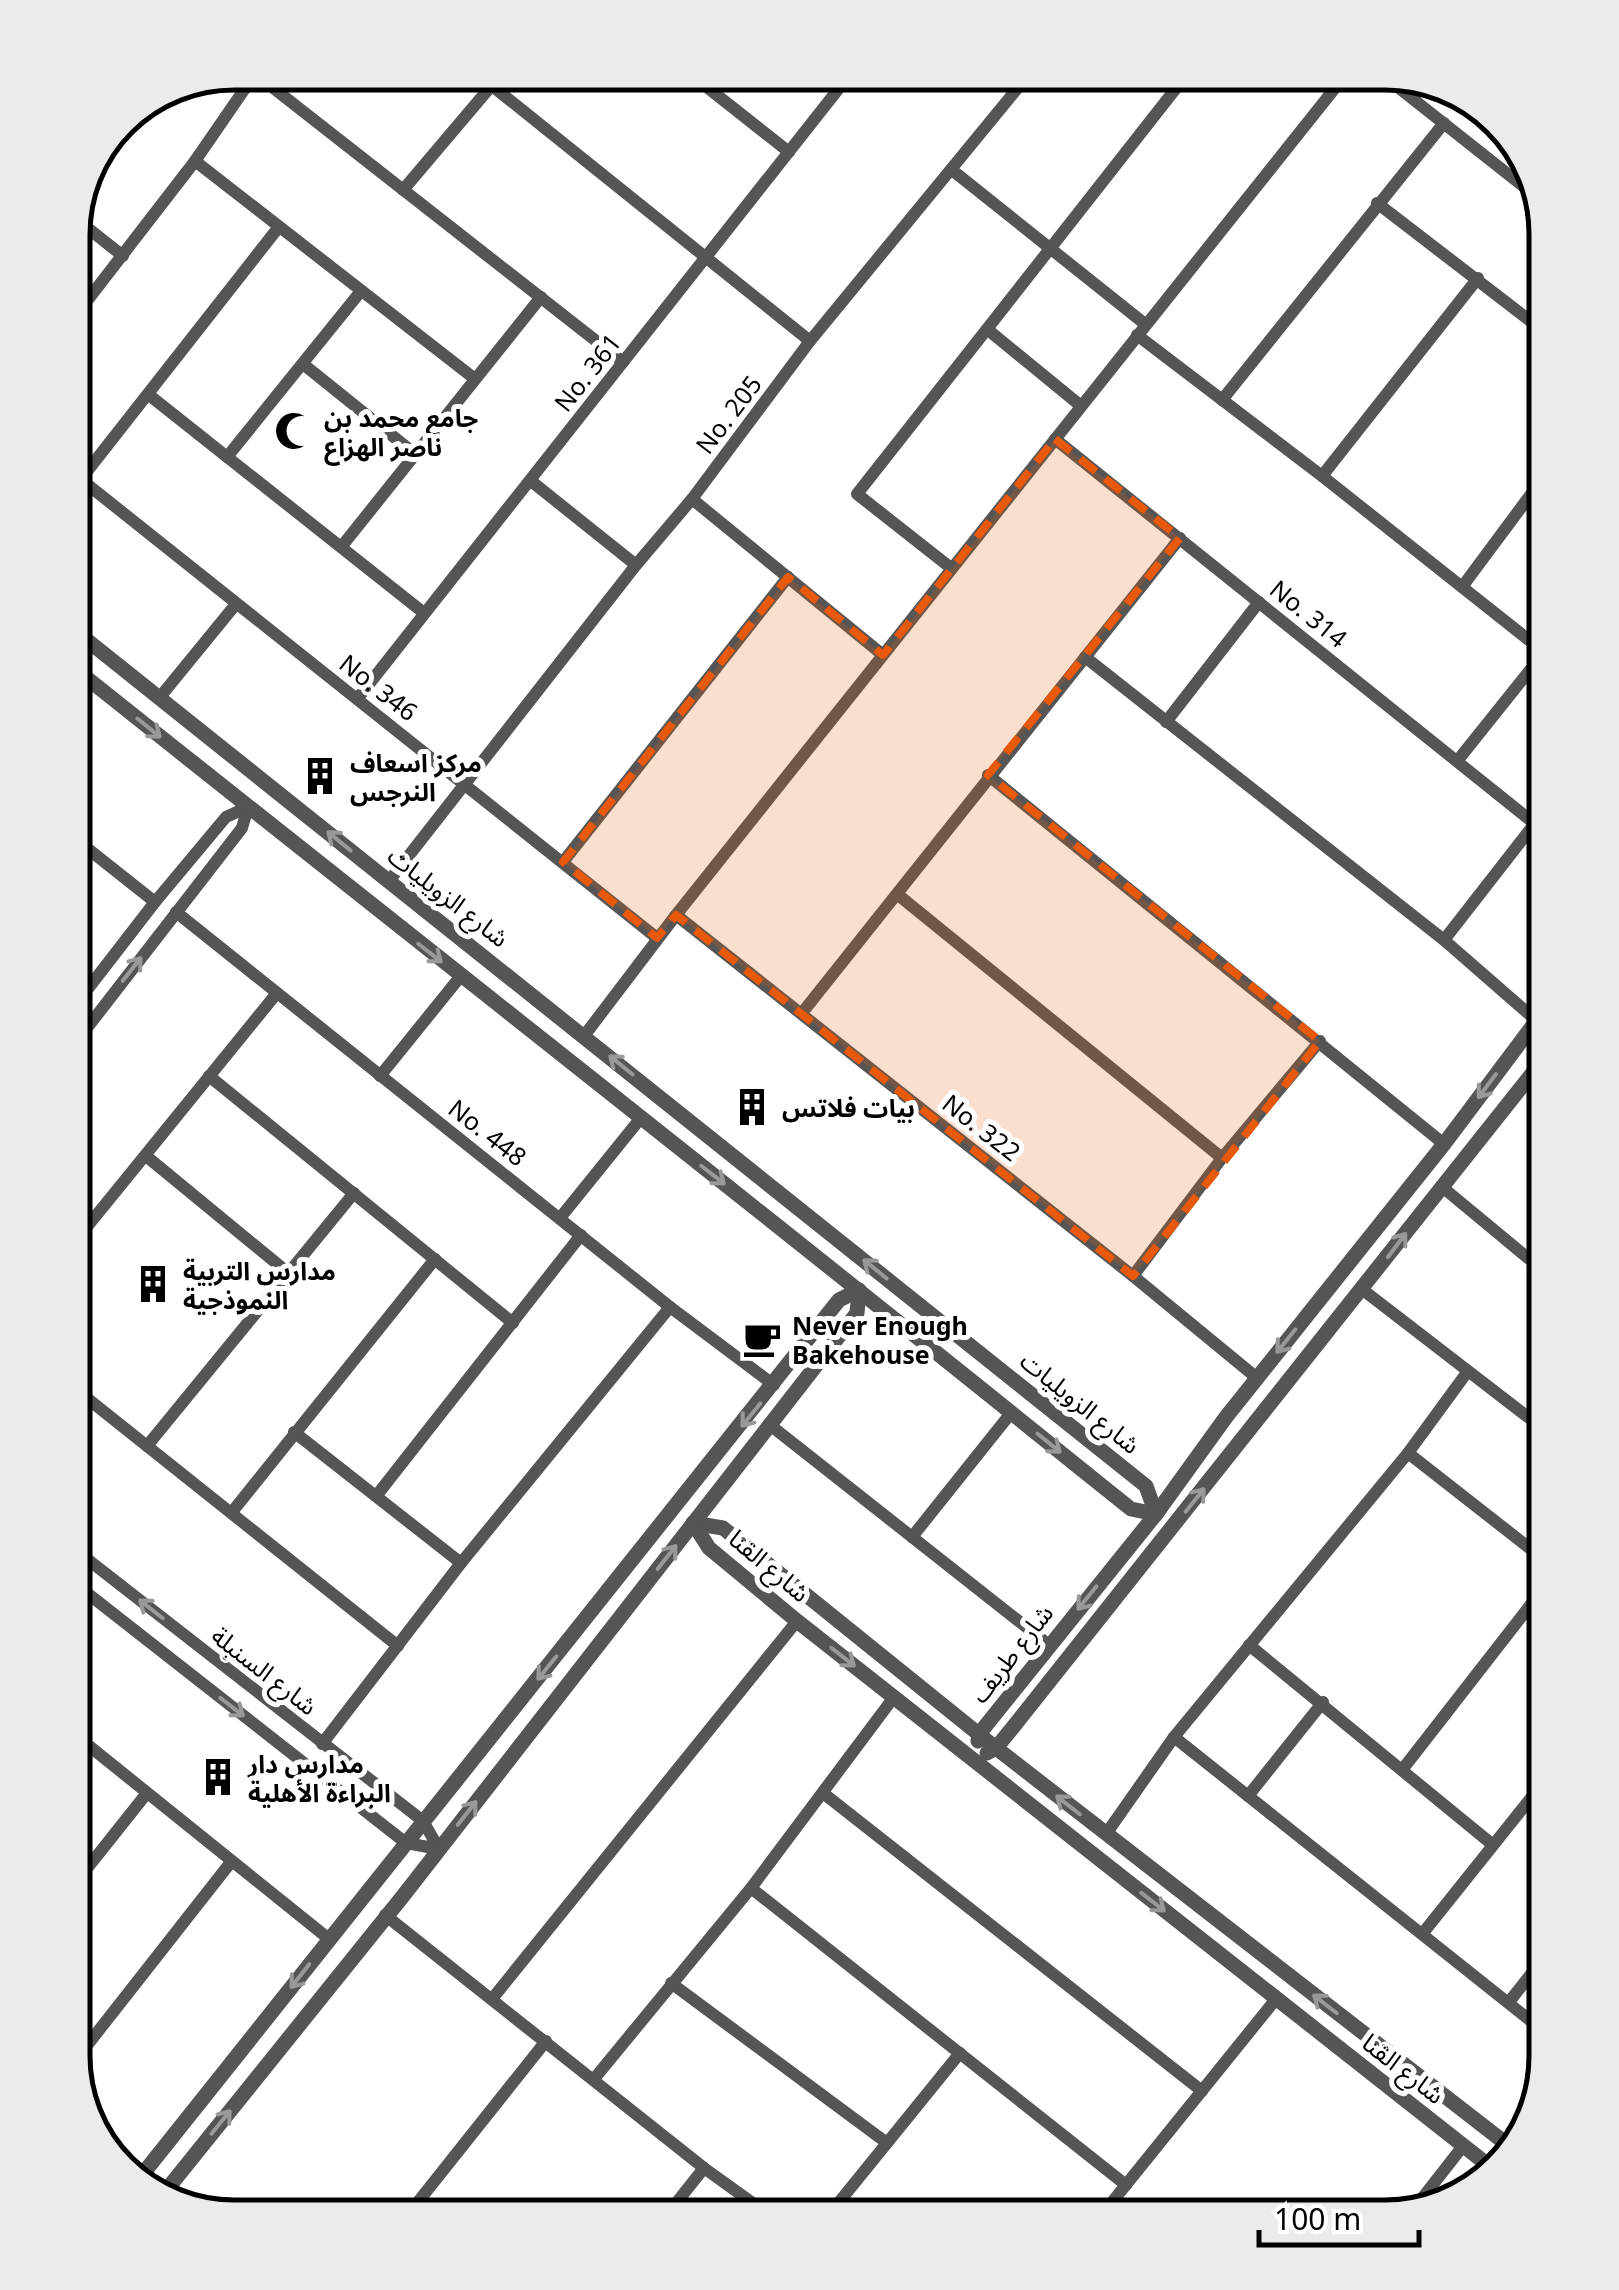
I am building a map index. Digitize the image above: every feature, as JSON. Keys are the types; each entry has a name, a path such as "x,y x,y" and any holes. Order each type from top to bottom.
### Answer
{"street":[{"path":"90,298 196,161 244,90"},
{"path":"277,90 623,362"},
{"path":"404,190 488,90"},
{"path":"498,90 810,341"},
{"path":"712,90 789,152"},
{"name":"No. 361","path":"358,698 838,90"},
{"name":"No. 205","path":"389,881 692,498 810,341 1016,90"},
{"path":"951,568 857,494 1175,90"},
{"path":"584,1036 657,938 1333,90"},
{"path":"1404,91 1520,184"},
{"path":"1222,400 1444,123"},
{"path":"196,161 474,380"},
{"path":"952,170 1050,247 1222,400 1529,638"},
{"path":"1377,203 1529,319"},
{"path":"90,461 149,395 278,228"},
{"path":"90,229 123,256"},
{"path":"1322,476 1478,278"},
{"path":"227,457 360,291"},
{"path":"342,546 541,297"},
{"path":"987,328 1081,406"},
{"path":"303,364 416,454"},
{"path":"149,395 424,613"},
{"name":"No. 314","path":"1055,438 1529,819"},
{"path":"531,481 636,564"},
{"name":"No. 346","path":"90,486 657,938"},
{"path":"1462,586 1529,497"},
{"path":"692,498 883,655"},
{"path":"802,1013 1180,538"},
{"path":"563,862 788,578"},
{"path":"1166,722 1259,602"},
{"path":"160,697 236,604"},
{"name":"شارع الزويليات","path":"90,641 1146,1486 1156,1514"},
{"path":"1085,658 1529,1008"},
{"path":"1458,760 1529,671"},
{"name":"شارع الزويليات","path":"90,681 1131,1509 1156,1514"},
{"path":"988,775 1444,1144"},
{"path":"90,986 226,817 248,807"},
{"path":"90,1024 242,828 248,807"},
{"path":"1444,940 1529,832"},
{"path":"90,852 154,902"},
{"path":"897,894 1222,1158"},
{"name":"No. 448","path":"176,912 670,1308 774,1386"},
{"name":"No. 322","path":"676,915 1257,1378"},
{"path":"380,1076 460,977"},
{"path":"90,1224 277,992"},
{"name":"شارع طريف","path":"975,1760 979,1734 1529,1037"},
{"path":"1133,1276 1222,1158 1320,1041"},
{"path":"209,1076 513,1322"},
{"name":"شارع طريف","path":"975,1760 996,1748 1529,1077"},
{"path":"560,1218 640,1119"},
{"path":"146,1156 288,1272"},
{"path":"1442,1186 1529,1253"},
{"path":"147,1446 354,1193"},
{"path":"377,1495 581,1235"},
{"path":"232,1512 435,1259"},
{"path":"146,2170 839,1300 859,1290"},
{"path":"170,2185 857,1314 859,1290"},
{"path":"1363,1290 1529,1418"},
{"path":"322,1744 461,1564 670,1308"},
{"path":"1106,1834 1174,1737 1408,1453 1468,1370"},
{"path":"90,1401 398,1646"},
{"path":"912,1537 1011,1412"},
{"path":"770,1424 1049,1645"},
{"path":"294,1432 461,1564"},
{"path":"1408,1453 1529,1548"},
{"name":"شارع القنا","path":"693,1523 709,1548 797,1621 1483,2161"},
{"name":"شارع القنا","path":"693,1523 723,1528 996,1748 1502,2140"},
{"name":"شارع السنبلة","path":"90,1562 423,1821 439,1849"},
{"name":"شارع السنبلة","path":"90,1596 406,1843 439,1849"},
{"path":"1402,1770 1529,1608"},
{"path":"492,2000 797,1621"},
{"path":"1249,1645 1493,1845"},
{"path":"594,2080 751,1888 894,1697"},
{"path":"1248,1796 1322,1703"},
{"path":"1174,1737 1529,2019"},
{"path":"90,1747 329,1939"},
{"path":"90,1864 147,1793"},
{"path":"823,1793 1202,2091"},
{"path":"1423,1933 1529,1800"},
{"path":"90,2042 232,1862"},
{"path":"751,1888 1126,2185"},
{"path":"386,1916 748,2200"},
{"path":"1509,2002 1529,1976"},
{"path":"671,1983 888,2143"},
{"path":"1114,2200 1276,1999"},
{"path":"420,2200 546,2042"},
{"path":"841,2200 960,2053"},
{"path":"1426,2194 1463,2146"},
{"path":"678,2200 704,2168"}],"highlighted area":[{"path":"1055,439 1180,538 988,775 1320,1041 1133,1276 676,915 657,938 563,862 788,577 883,655"}],"place":[{"name":"جامع محمد بن ناصر الهزاع","path":"294,431"},
{"name":"مركز اسعاف النرجس","path":"320,776"},
{"name":"بيات فلاتس","path":"752,1107"},
{"name":"مدارس التربية النموذجية","path":"153,1284"},
{"name":"Never Enough Bakehouse","path":"762,1339"},
{"name":"مدارس دار البراءة الأهلية","path":"218,1777"}]}
